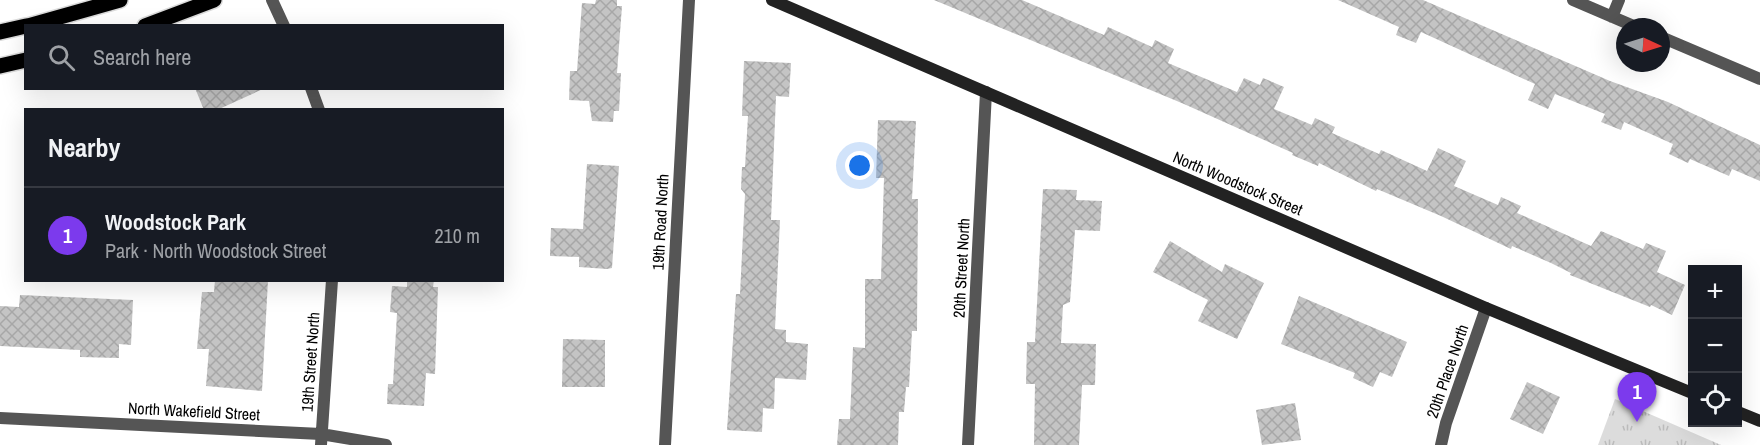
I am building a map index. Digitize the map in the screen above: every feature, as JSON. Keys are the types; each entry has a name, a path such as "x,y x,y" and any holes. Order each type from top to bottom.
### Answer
{"main road":[{"path":"34,24 120,0"},
{"path":"150,24 214,0"},
{"path":"0,32 24,27"},
{"path":"0,66 24,60"}],"street":[{"path":"272,0 283,24"},
{"name":"19th Road North","path":"665,445 689,0"},
{"name":"North Woodstock Street","path":"772,0 1486,308 1688,391"},
{"path":"1573,0 1616,19"},
{"path":"1612,17 1619,0"},
{"path":"1670,41 1760,79"},
{"path":"312,90 318,108"},
{"name":"20th Street North","path":"968,445 986,92"},
{"name":"19th Street North","path":"321,439 332,282"},
{"name":"20th Place North","path":"1441,445 1446,423 1486,308"},
{"path":"1742,414 1760,421"},
{"name":"North Wakefield Street","path":"0,418 386,445"}],"green space":[{"path":"1615,399 1721,445 1598,445"}],"building":[{"path":"596,0 617,0 617,6 622,6 617,73 621,73 619,111 614,111 613,122 592,121 589,101 569,100 570,71 577,71 582,3 595,4"},
{"path":"934,0 1022,0 1104,35 1108,27 1152,47 1155,40 1174,49 1168,63 1237,92 1244,78 1260,85 1263,78 1284,87 1274,109 1312,125 1315,118 1335,127 1332,133 1379,154 1381,150 1427,171 1438,148 1466,161 1454,186 1498,205 1501,197 1521,206 1517,213 1591,246 1601,231 1643,249 1646,243 1666,251 1657,272 1685,285 1672,315 1651,305 1650,307 1570,275 1571,273 1551,263 1512,246 1511,249 1441,216 1377,189 1376,191 1319,163 1318,166 1292,155 1293,153 1184,104"},
{"path":"1338,0 1423,0 1610,81 1668,102 1760,145 1760,181 1732,169 1729,176 1690,159 1688,163 1669,154 1673,144 1624,122 1621,130 1601,122 1605,114 1555,94 1548,109 1528,100 1535,84 1421,32 1416,43 1396,35 1399,27"},
{"path":"744,61 791,63 789,97 776,96 771,220 780,220 775,329 786,330 786,342 808,344 806,380 775,378 774,409 763,408 762,432 727,430 736,294 740,294 745,194 741,189 742,167 745,167 748,116 742,116"},
{"path":"196,90 261,90 221,108 203,108"},
{"path":"878,120 916,121 912,199 918,199 917,331 912,331 909,387 906,387 904,412 899,412 898,445 837,445 839,419 850,419 853,347 865,348 865,279 881,279 884,178 876,178"},
{"path":"587,164 619,166 612,268 579,267 579,257 550,256 551,228 583,229"},
{"path":"1043,189 1077,190 1076,200 1102,201 1100,231 1075,230 1070,302 1063,305 1061,343 1096,344 1095,385 1082,385 1079,445 1034,445 1035,384 1026,384 1027,342 1035,342"},
{"path":"1170,241 1222,272 1225,264 1264,283 1237,339 1198,321 1208,300 1153,272"},
{"path":"215,282 268,282 262,391 206,386 209,349 197,349 202,292 214,292"},
{"path":"407,282 434,282 433,287 438,287 435,374 426,373 424,406 387,404 388,384 393,384 397,313 390,312 392,286 407,287"},
{"path":"20,295 133,300 131,345 119,344 119,358 80,357 80,350 0,346 0,306 19,307"},
{"path":"1299,296 1407,342 1392,377 1380,372 1373,387 1353,378 1355,373 1281,344"},
{"path":"563,339 605,340 605,387 562,387"},
{"path":"1527,382 1560,397 1543,434 1510,419"},
{"path":"1295,403 1301,440 1262,445 1256,410"}],"place":[{"name":"Woodstock Park","path":"1637,422"}]}
